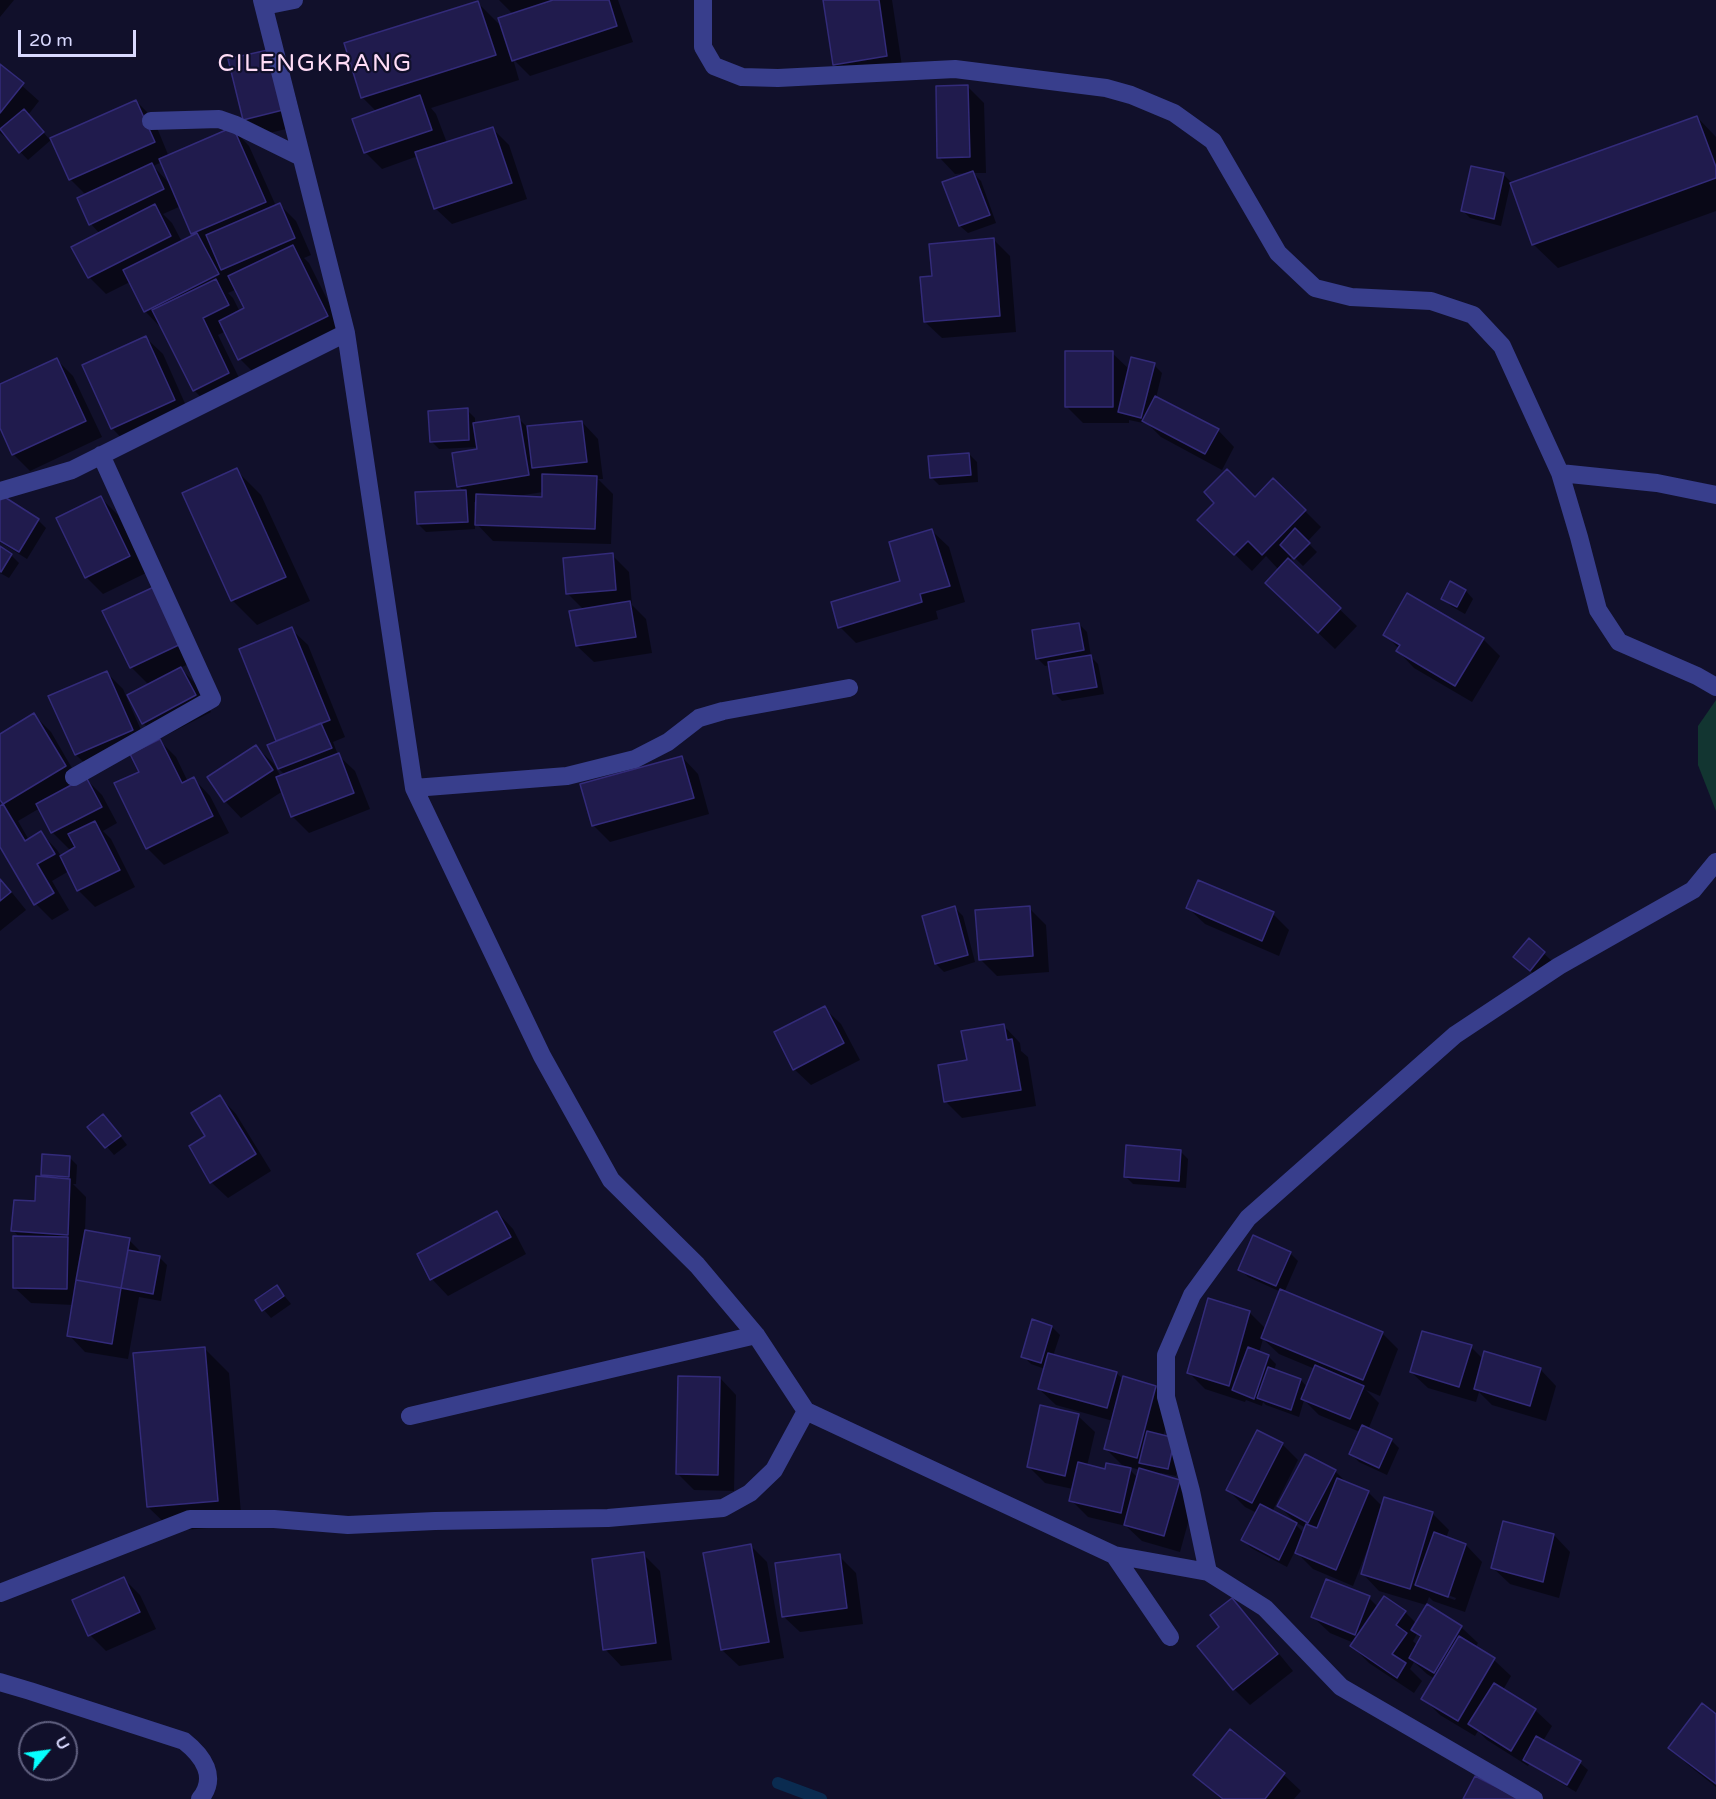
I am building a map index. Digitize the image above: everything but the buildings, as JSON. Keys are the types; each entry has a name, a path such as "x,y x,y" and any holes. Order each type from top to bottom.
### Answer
{"street":[{"path":"294,0 263,3 346,333 414,788 542,1056 611,1180 697,1265 756,1335 806,1411 1114,1555 1208,1572 1265,1608 1341,1687 1534,1799"},
{"path":"703,0 703,47 714,66 742,77 778,78 955,69 1106,88 1131,95 1174,113 1213,141 1278,253 1315,288 1351,297 1431,301 1473,315 1502,346 1560,473 1598,610 1619,642 1697,676 1716,687"},
{"path":"151,121 219,119 301,157"},
{"path":"0,491 72,470 346,333"},
{"path":"74,777 212,699 101,455"},
{"path":"1560,473 1657,483 1716,495"},
{"path":"414,788 567,776 635,759 668,742 699,718 723,711 849,688"},
{"path":"1208,1572 1191,1491 1166,1397 1166,1355 1191,1295 1248,1218 1455,1035 1559,966 1693,890 1716,862"},
{"path":"410,1416 756,1335"},
{"path":"0,1593 190,1519 274,1520 348,1525 608,1518 723,1508 750,1493 774,1470 806,1411"},
{"path":"1114,1555 1170,1637"},
{"path":"0,1682 184,1741 198,1752 205,1764 207,1787 200,1799"}],"green space":[{"path":"1716,700 1716,811 1698,765 1698,726"}],"waterway":[{"path":"778,1783 821,1799"}],"district":[{"name":"CILENGKRANG","path":"315,65"}]}
